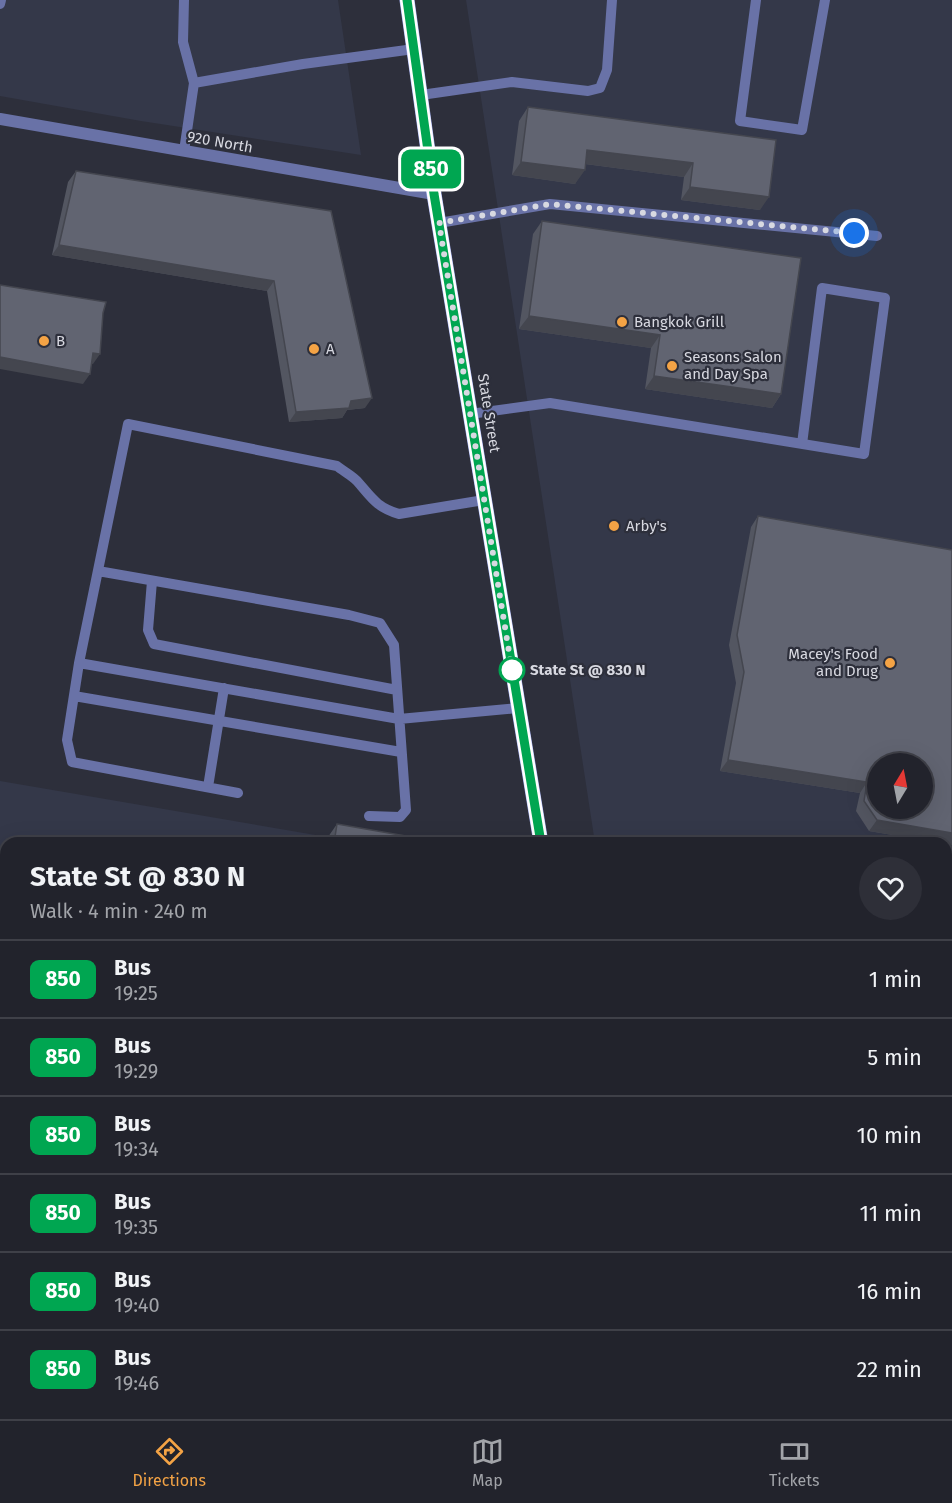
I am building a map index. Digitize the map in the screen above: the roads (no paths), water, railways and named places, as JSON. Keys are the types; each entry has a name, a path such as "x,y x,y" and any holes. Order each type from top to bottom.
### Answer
{"main road":[{"name":"State Street","path":"407,0 434,194 539,837"}],"street":[{"name":"920 North","path":"0,119 434,194"}],"lane":[{"path":"184,0 183,42 194,83 184,151"},
{"path":"421,95 512,82 588,91 600,88 607,70 612,0"},
{"path":"756,0 740,121 802,130 825,0"},
{"path":"194,83 303,64 414,49"},
{"path":"439,223 550,204 877,236"},
{"path":"471,414 550,403 802,444 864,454 885,297 822,288 802,444"},
{"path":"238,793 72,762 67,740 79,663 128,424 337,466 355,479 372,501 399,514 484,500"},
{"path":"98,571 349,615 380,623 394,645 406,810 400,817 369,816"},
{"path":"153,581 148,630 154,644 397,690"},
{"path":"79,663 399,719 518,708"},
{"path":"208,787 224,688"},
{"path":"74,696 401,752"}],"place":[{"name":"Bangkok Grill","path":"622,322"},
{"name":"B","path":"44,341"},
{"name":"A","path":"314,349"},
{"name":"Seasons Salon and Day Spa","path":"672,366"},
{"name":"Arby's","path":"614,526"},
{"name":"Macey's Food and Drug","path":"890,663"},
{"name":"State St @ 830 N","path":"512,670"}]}
